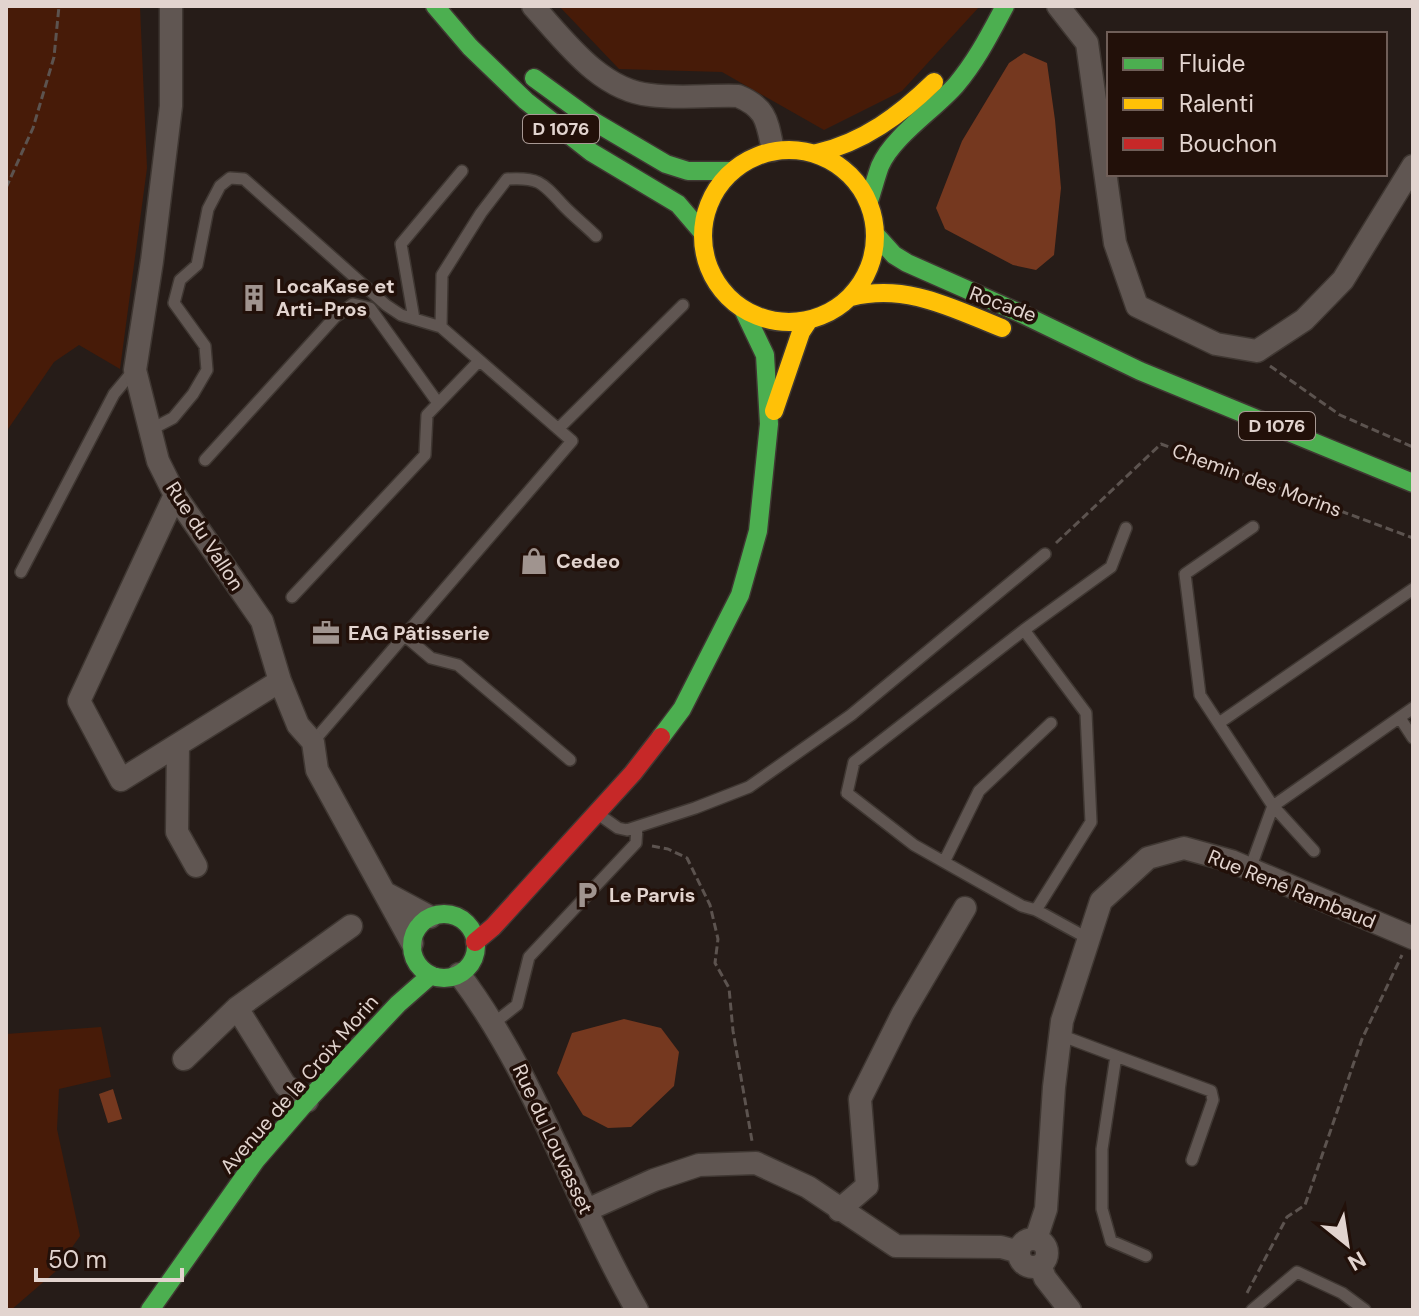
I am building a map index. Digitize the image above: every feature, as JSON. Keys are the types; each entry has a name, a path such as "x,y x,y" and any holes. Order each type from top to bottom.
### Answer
{"main road":[{"name":"D 1076","path":"435,6 470,47 526,101 591,152 678,204 702,232"},
{"path":"817,153 848,146 881,127 924,92 1000,14"},
{"path":"869,201 881,164 893,146 959,81 979,55 1000,14"},
{"name":"D 1076","path":"519,66 593,121 666,164 688,171 731,171"},
{"path":"795,149 817,153 838,164 856,180 869,201 876,235 869,268 851,297 832,312 809,320 775,322 744,311 720,290 706,263 702,232 706,209 716,189 731,171 751,158 773,150 795,149"},
{"name":"Rocade","path":"876,235 894,255 907,263 1140,371 1413,483"},
{"name":"Rocade","path":"851,297 868,291 901,291 1005,329 1140,371"},
{"path":"475,942 633,773 682,709 740,595 758,531 769,424 765,355 744,311"},
{"path":"769,424 801,332 809,320"},
{"path":"458,917 467,924 475,942 472,961 459,974 450,977 431,975 416,962 412,948 421,923 439,914 458,917 515,902"},
{"name":"Avenue de la Croix Morin","path":"398,1004 412,948"},
{"name":"Avenue de la Croix Morin","path":"150,1310 256,1160 398,1004 431,975"}],"street":[{"name":"Rue du Vallon","path":"171,6 171,106 135,370 150,430 158,461 175,495 262,621 280,681 298,725 313,742 317,770 370,869 387,894 412,948"},
{"path":"533,6 596,72 627,90 649,95 738,96 751,102 762,112 773,150"},
{"path":"1058,6 1087,43 1115,243 1137,306 1216,344 1257,351 1304,320 1343,280 1413,166"},
{"path":"175,495 79,701 121,780 280,681"},
{"path":"178,745 177,832 196,866"},
{"name":"Rue René Rambaud","path":"1028,1246 1046,1209 1062,1021 1101,901 1148,858 1184,848 1250,869 1410,931"},
{"name":"Rue du Vallon","path":"387,894 430,917"},
{"path":"839,1210 867,1186 860,1099 903,1013 965,908"},
{"path":"184,1059 237,1008 351,926"},
{"name":"Rue du Louvasset","path":"459,974 494,1023 518,1064 612,1266 637,1310"},
{"path":"237,1008 285,1085 307,1101"},
{"path":"587,1210 654,1180 699,1165 756,1163 808,1187 896,1246 1028,1246 1025,1265 1040,1265 1045,1278 1070,1310"}],"lane":[{"path":"414,319 401,244 462,171"},
{"path":"150,430 173,418 193,394 207,370 205,346 174,303 180,280 197,265 208,209 220,186 230,178 244,179 386,305 401,315 441,327 572,441 313,742"},
{"path":"441,327 442,275 481,213 507,179 528,178 550,188 596,236"},
{"path":"205,460 335,317 353,304 370,308 438,403"},
{"path":"558,429 683,305"},
{"path":"292,597 425,455 427,415 479,361"},
{"path":"21,572 114,394 135,370"},
{"path":"1253,527 1185,574 1200,695 1273,806 1314,851"},
{"path":"1089,939 1036,910 1022,906 914,845 847,793 854,762 1111,567 1126,528"},
{"path":"597,813 618,828 627,830 749,787 851,715 1045,554"},
{"path":"1219,723 1413,589"},
{"path":"1024,630 1086,713 1091,807 1091,822 1036,910"},
{"path":"405,636 431,658 458,665 570,760"},
{"path":"1250,869 1273,806 1413,708"},
{"path":"1400,718 1413,738"},
{"path":"945,860 979,791 1051,723"},
{"path":"494,1023 517,1005 529,957 636,843 637,827"},
{"path":"1060,1035 1211,1091 1213,1100 1192,1160"},
{"path":"1116,1056 1102,1149 1102,1209 1111,1241 1146,1256"},
{"path":"1252,1310 1297,1272 1342,1293 1365,1310"}],"path":[{"path":"6,188 33,128 54,57 59,6"},
{"path":"1257,351 1273,369 1340,415 1413,447"},
{"name":"Chemin des Morins","path":"1045,554 1161,444 1413,538"},
{"path":"636,843 668,849 687,858 710,905 718,939 715,963 729,988 733,1031 756,1163"},
{"path":"1246,1296 1287,1217 1305,1205 1362,1039 1410,931"}],"shaded area":[{"path":"6,6 140,6 147,168 120,369 79,345 54,362 6,432"},
{"path":"559,6 980,6 902,91 824,130 722,72 619,69"},
{"path":"1024,53 1047,63 1061,188 1054,255 1036,270 1013,265 945,229 936,208 962,141 1009,63"},
{"path":"624,1019 661,1028 679,1052 674,1086 631,1127 608,1128 583,1115 557,1073 572,1033"},
{"path":"101,1027 111,1077 59,1089 57,1129 80,1236 55,1272 11,1310 6,1310 6,1034"},
{"path":"113,1089 122,1119 108,1123 99,1094"}],"traffic: fast":[{"path":"435,6 470,47 526,101 591,152 678,204 702,232"},
{"path":"869,201 886,155 956,85 977,56 1005,6"},
{"path":"534,78 593,121 666,164 688,171 731,171"},
{"path":"876,235 894,255 907,263 1140,371 1413,483"},
{"path":"661,737 682,709 740,595 758,531 769,424 765,355 744,311"},
{"path":"444,914 462,920 470,928 476,946 470,964 462,972 444,978 426,972 418,964 412,946 418,928 426,920 444,914"},
{"path":"150,1310 256,1160 398,1004 431,975"}],"traffic: slow":[{"path":"817,153 850,142 880,126 934,82"},
{"path":"789,150 822,156 850,175 869,203 875,236 869,269 850,297 822,316 789,322 756,316 728,297 709,269 703,236 709,203 728,175 756,156 789,150"},
{"path":"851,297 871,293 910,295 1002,328"},
{"path":"774,411 801,332 809,320"}],"traffic: jam":[{"path":"475,942 493,927 633,773 661,737"}],"place":[{"name":"LocaKase et Arti-Pros","path":"254,298"},
{"name":"Cedeo","path":"534,561"},
{"name":"EAG Pâtisserie","path":"326,633"},
{"name":"Le Parvis","path":"587,895"}]}
